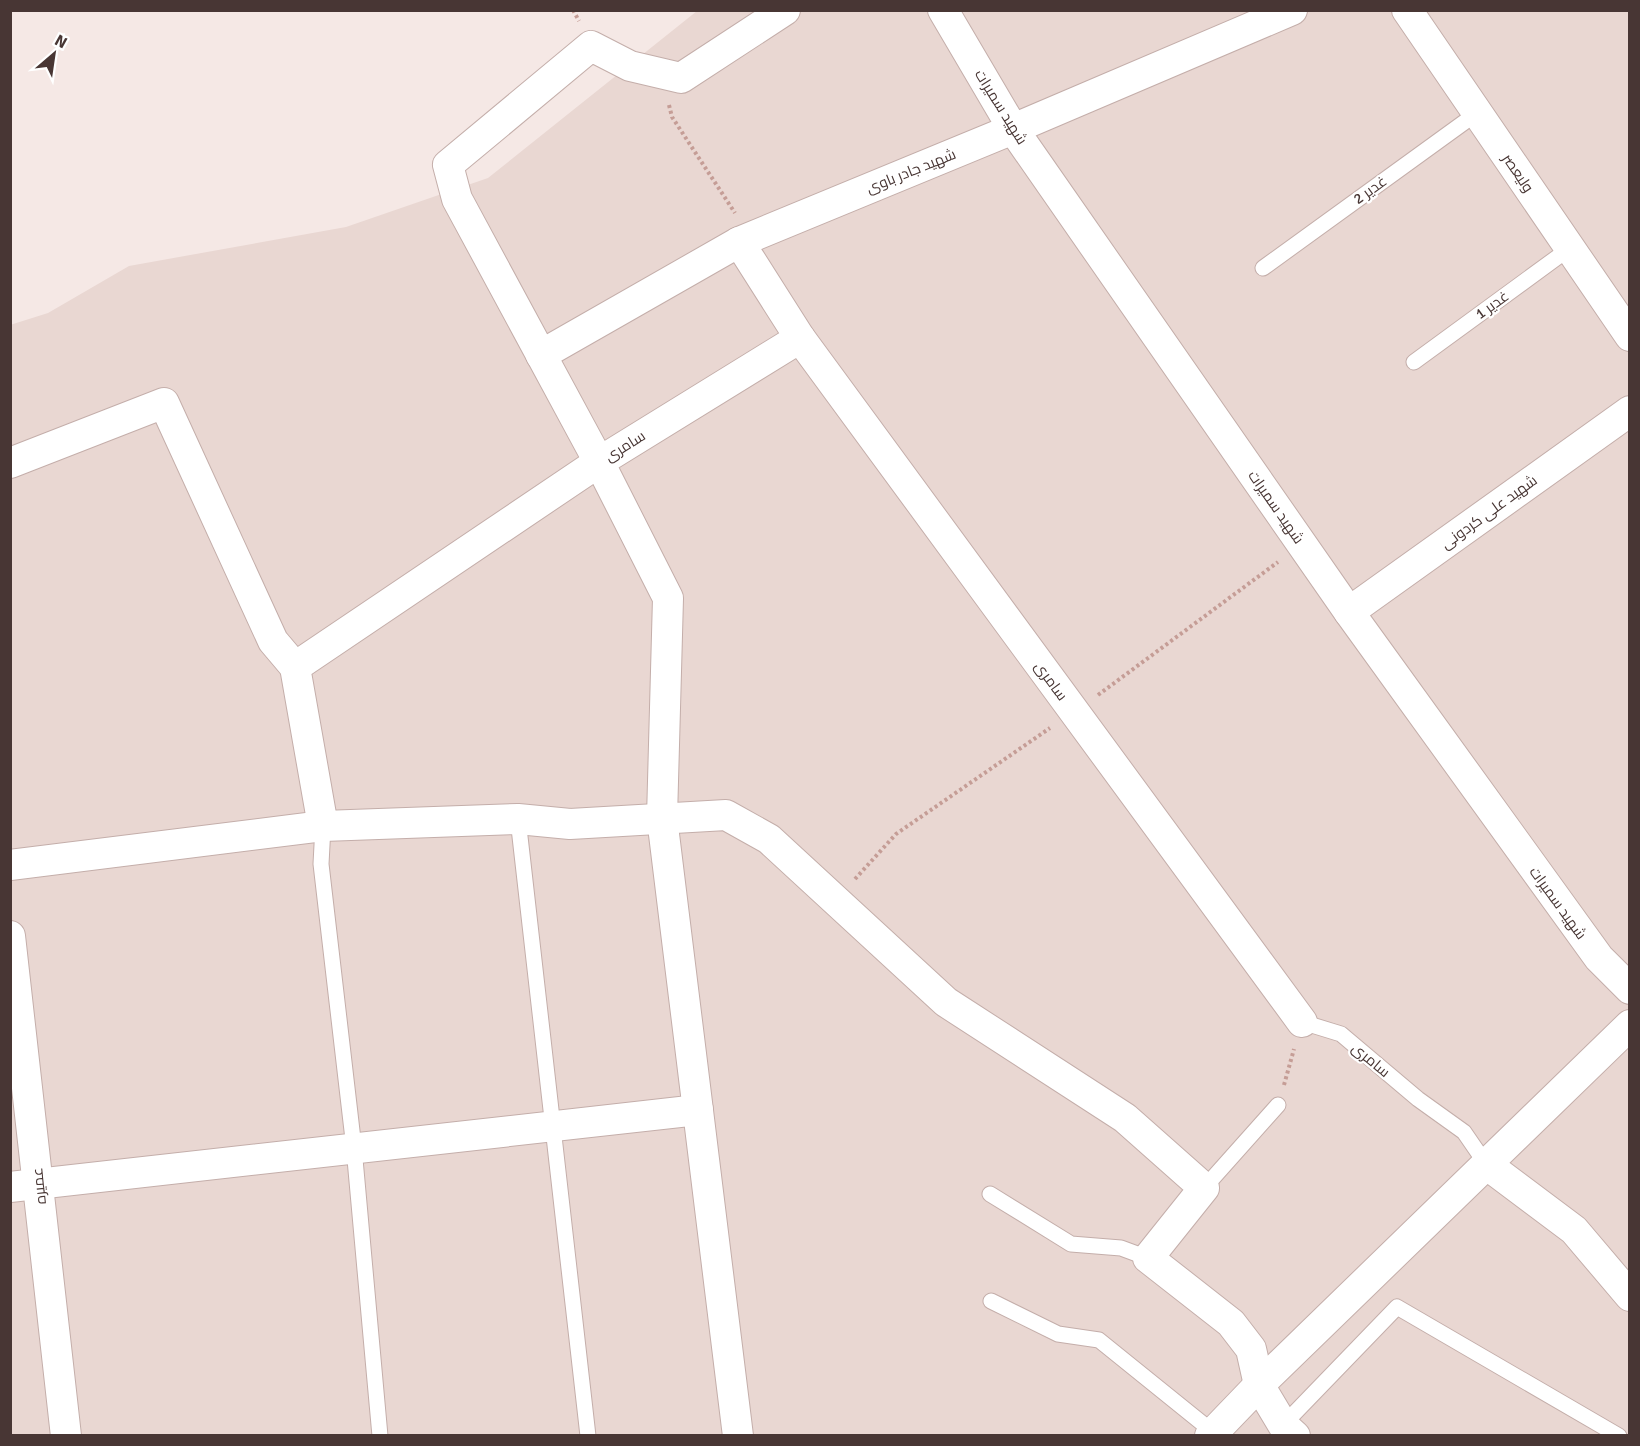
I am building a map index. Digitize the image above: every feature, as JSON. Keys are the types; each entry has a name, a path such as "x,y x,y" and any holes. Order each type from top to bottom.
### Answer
{"street":[{"path":"738,1436 662,818 668,598 599,462 457,199 448,165 591,46 630,66 681,78 785,10"},
{"name":"شهید سمیرات","path":"942,10 1013,129 1349,612 1599,958 1629,989"},
{"name":"شهید جادر باوی","path":"541,355 739,242 1292,10"},
{"name":"ولیعصر","path":"1407,10 1629,336"},
{"path":"739,242 800,338"},
{"name":"سامری","path":"295,667 599,462 800,338 1302,1022"},
{"path":"10,463 164,403 273,641 295,667 323,826"},
{"name":"شهید علی کردونی","path":"1349,612 1629,411"},
{"path":"10,865 323,826 518,819 570,824 726,815 769,839 946,1002 1125,1118 1203,1188 1148,1258 1231,1323 1251,1349 1259,1385 1289,1430"},
{"name":"عمیره","path":"10,936 25,1185 66,1436"},
{"path":"1212,1434 1259,1385 1629,1025"},
{"path":"25,1185 698,1110"},
{"path":"1486,1164 1574,1230 1629,1296"}],"lane":[{"name":"غدیر 2","path":"1263,268 1477,112"},
{"name":"غدیر 1","path":"1414,362 1570,248"},
{"path":"518,819 588,1436"},
{"path":"323,826 321,864 354,1148 380,1436"},
{"name":"سامری","path":"1302,1022 1341,1034 1418,1099 1464,1132 1486,1164"},
{"path":"1203,1188 1278,1105"},
{"path":"990,1194 1071,1244 1121,1248 1148,1258"},
{"path":"991,1301 1058,1334 1099,1340 1212,1434"},
{"path":"1289,1430 1396,1307 1619,1436"}],"path":[{"path":"659,73 672,117 736,215 739,242"},
{"path":"1278,1105 1302,1022"}],"shaded area":[{"path":"697,11 1629,11 1629,1435 11,1435 10,325 48,313 129,266 346,227 488,178"}]}
